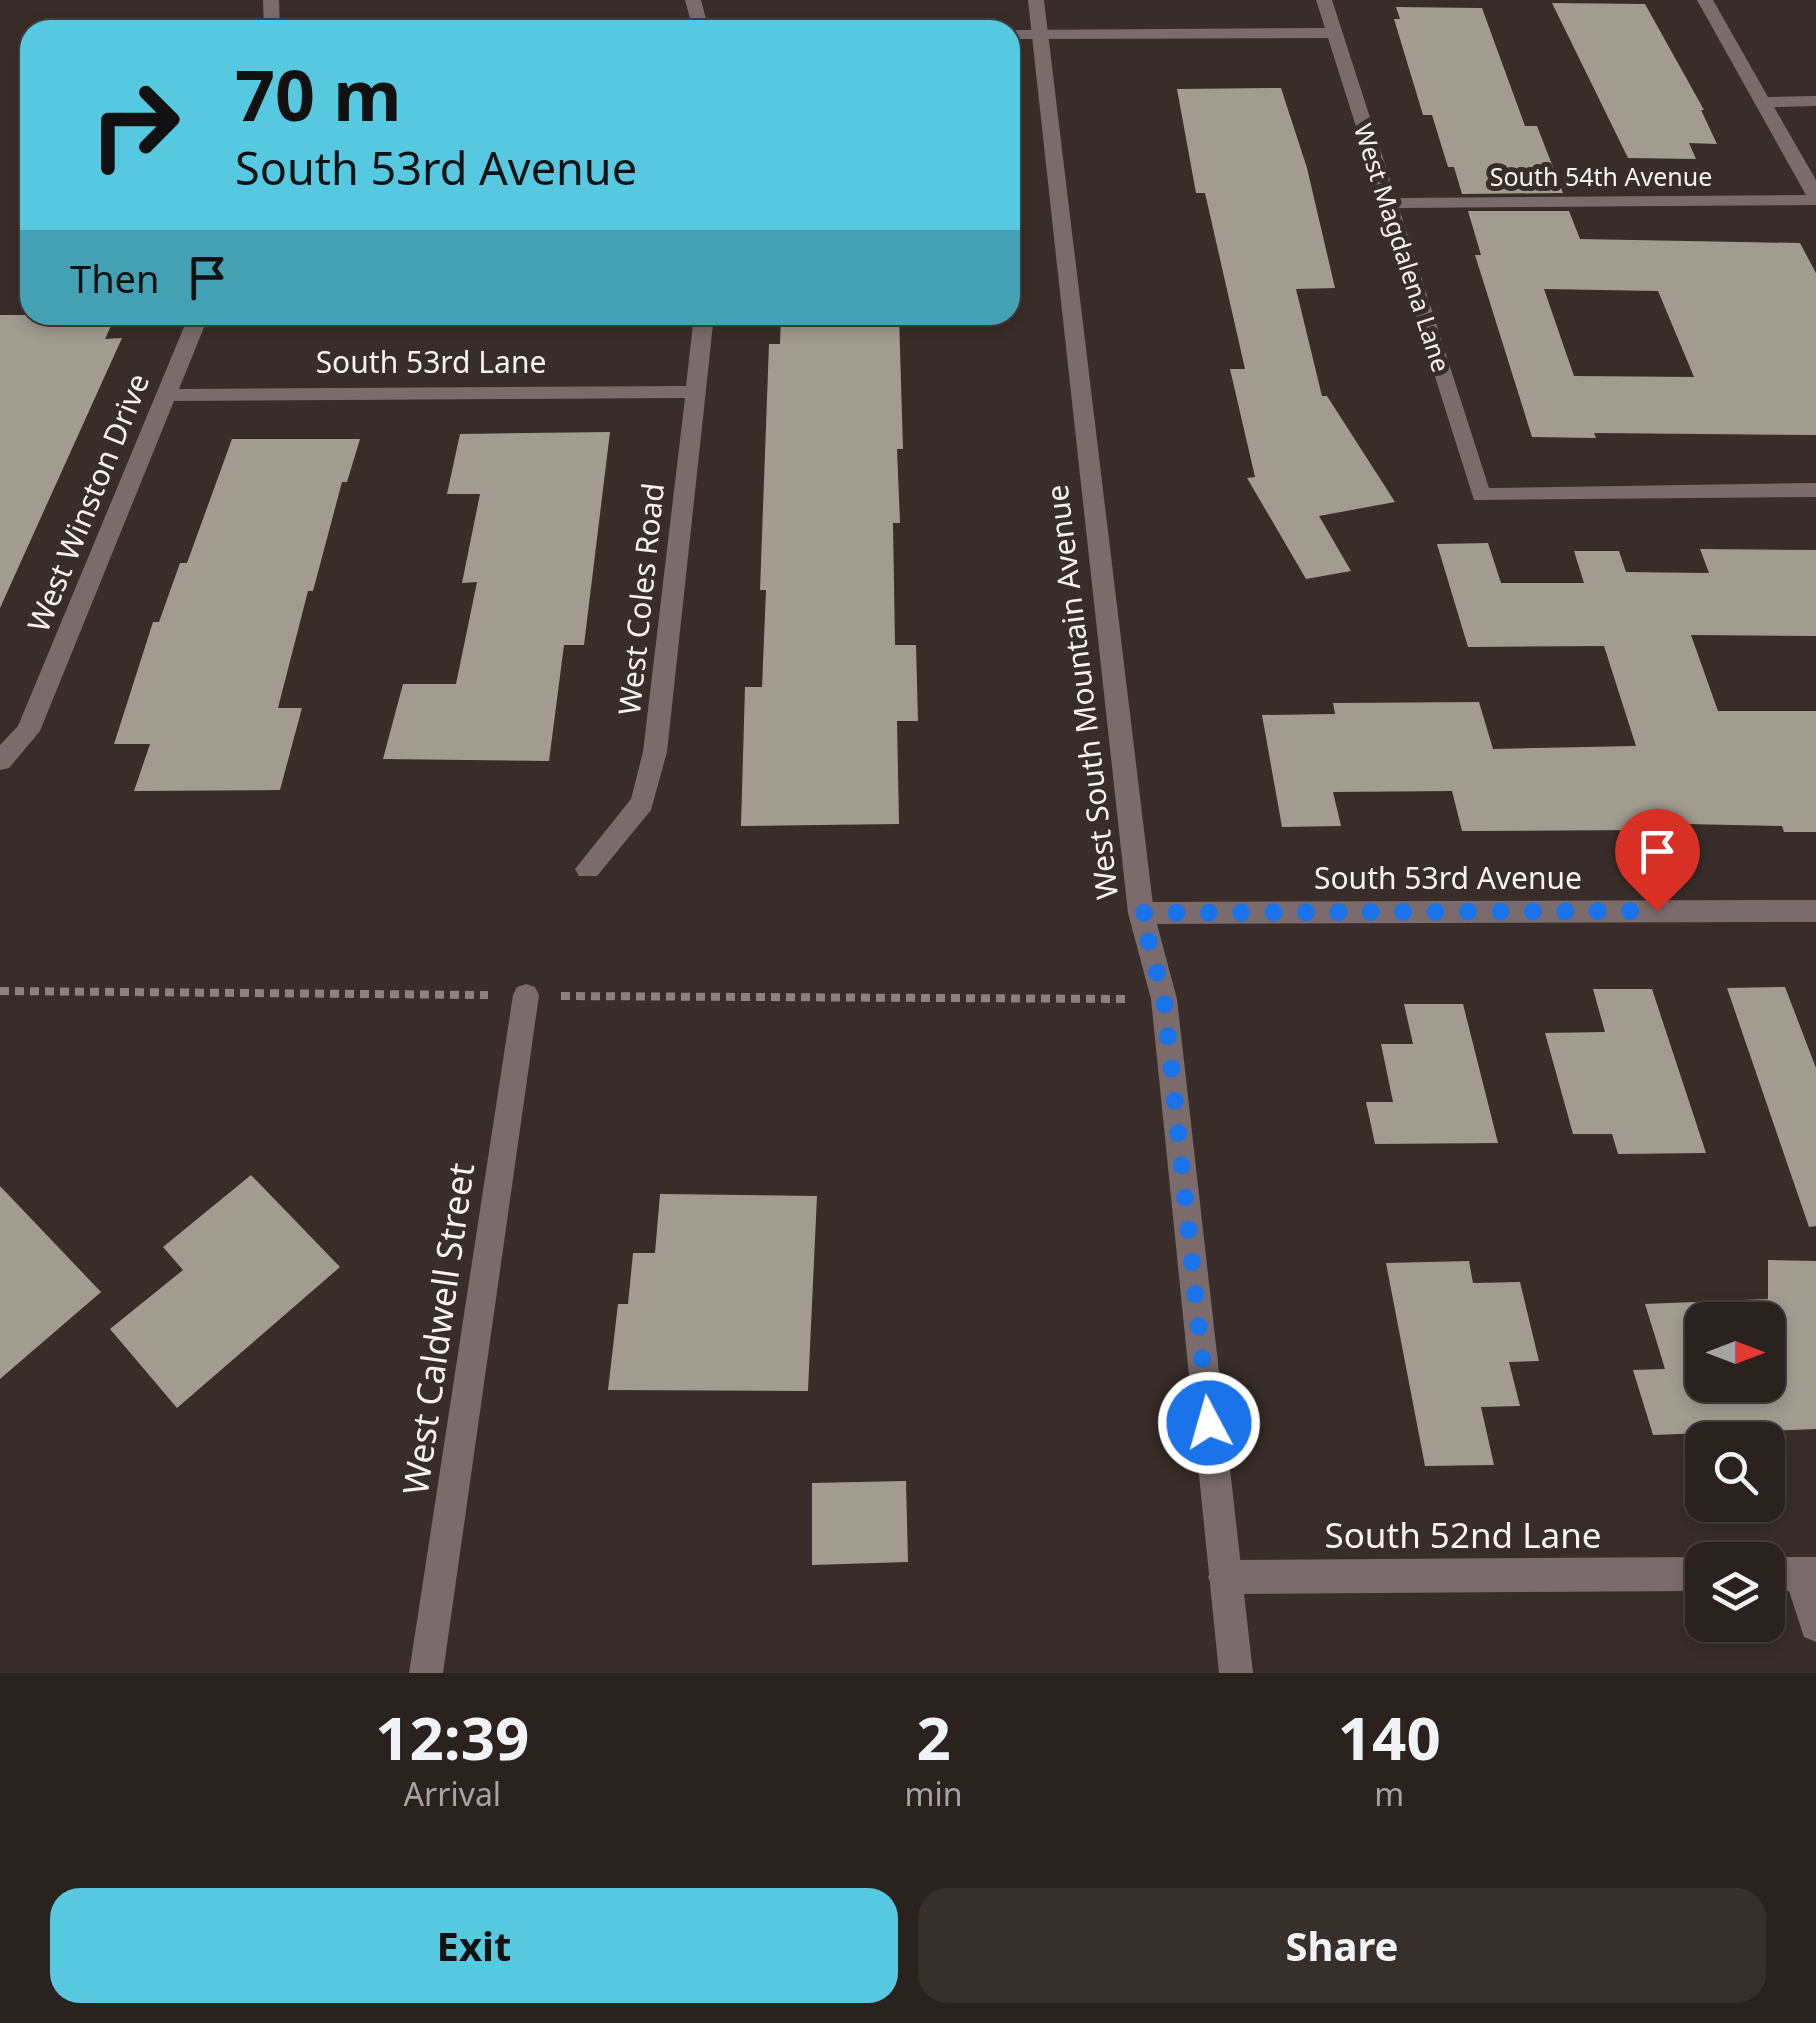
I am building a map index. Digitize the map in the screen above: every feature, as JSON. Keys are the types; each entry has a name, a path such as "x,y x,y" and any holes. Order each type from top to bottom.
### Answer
{"street":[{"name":"West South Mountain Avenue","path":"1036,0 1141,913 1164,999 1236,1673"},
{"name":"West Magdalena Lane","path":"1324,0 1480,495 1816,490"},
{"path":"1705,0 1816,198"},
{"path":"1020,34 1334,33"},
{"path":"1763,102 1816,102"},
{"name":"South 54th Avenue","path":"1387,203 1816,198"},
{"name":"West Winston Drive","path":"0,761 28,731 194,325"},
{"name":"West Coles Road","path":"588,869 642,803 655,752 703,325"},
{"name":"South 53rd Lane","path":"167,395 695,392"},
{"name":"South 53rd Avenue","path":"1141,913 1816,911"},
{"name":"West Caldwell Street","path":"426,1673 526,995"},
{"name":"South 52nd Lane","path":"1225,1577 1685,1574"},
{"path":"1795,1574 1816,1625"}],"path":[{"path":"0,992 1164,999"}],"building":[{"path":"1552,3 1645,4 1704,110 1717,144 1689,143 1696,159 1628,158"},
{"path":"1396,7 1482,8 1525,126 1537,126 1563,193 1462,194 1454,167 1448,167 1432,115 1423,115 1394,19 1400,19"},
{"path":"1281,88 1307,168 1335,288 1296,289 1322,396 1327,396 1395,502 1319,516 1351,571 1306,579 1247,478 1255,477 1230,369 1245,369 1205,193 1196,193 1177,89"},
{"path":"1468,211 1569,211 1580,239 1800,243 1816,273 1816,435 1594,433 1596,438 1532,437 1475,255 1481,255","holes":["1544,289 1658,291 1694,377 1574,376"]},
{"path":"0,315 20,315 20,325 111,325 105,339 122,338 0,608"},
{"path":"781,325 899,325 903,449 897,449 900,523 893,523 895,645 916,645 918,721 897,721 899,824 741,826 745,687 762,687 766,590 760,590 769,344 780,344"},
{"path":"610,432 584,645 564,645 549,761 383,759 403,684 456,684 477,582 462,583 480,494 447,494 460,434"},
{"path":"232,439 360,439 347,482 342,482 313,591 308,591 278,708 302,708 280,790 134,791 150,744 114,744 153,622 159,622 180,563 187,563"},
{"path":"1488,543 1501,583 1584,583 1574,551 1619,551 1626,572 1709,573 1700,549 1816,550 1816,636 1691,635 1718,711 1816,711 1816,832 1784,832 1782,826 1639,823 1641,830 1462,831 1452,791 1333,792 1341,826 1282,827 1262,715 1335,714 1333,703 1479,702 1493,749 1636,746 1604,646 1468,647 1437,544"},
{"path":"1785,987 1816,1068 1816,1226 1809,1227 1727,988"},
{"path":"1593,989 1652,989 1706,1153 1618,1154 1612,1134 1573,1134 1545,1033 1605,1032"},
{"path":"1404,1004 1463,1004 1498,1143 1375,1144 1366,1102 1393,1102 1381,1044 1413,1044"},
{"path":"251,1175 340,1267 177,1408 110,1329 183,1270 163,1247"},
{"path":"0,1186 101,1292 0,1379"},
{"path":"660,1194 817,1196 808,1391 608,1390 618,1304 628,1304 633,1253 655,1253"},
{"path":"1768,1260 1816,1261 1816,1429 1785,1430 1785,1422 1685,1422 1685,1434 1653,1435 1633,1370 1665,1369 1645,1304 1685,1302 1685,1402 1785,1402 1785,1302 1694,1302 1768,1299"},
{"path":"1469,1261 1473,1283 1520,1282 1539,1361 1509,1362 1520,1406 1481,1407 1494,1465 1425,1466 1386,1263"},
{"path":"906,1481 908,1562 812,1565 812,1483"}],"route":[{"path":"1209,1423 1164,999 1141,913 1657,911"}]}
